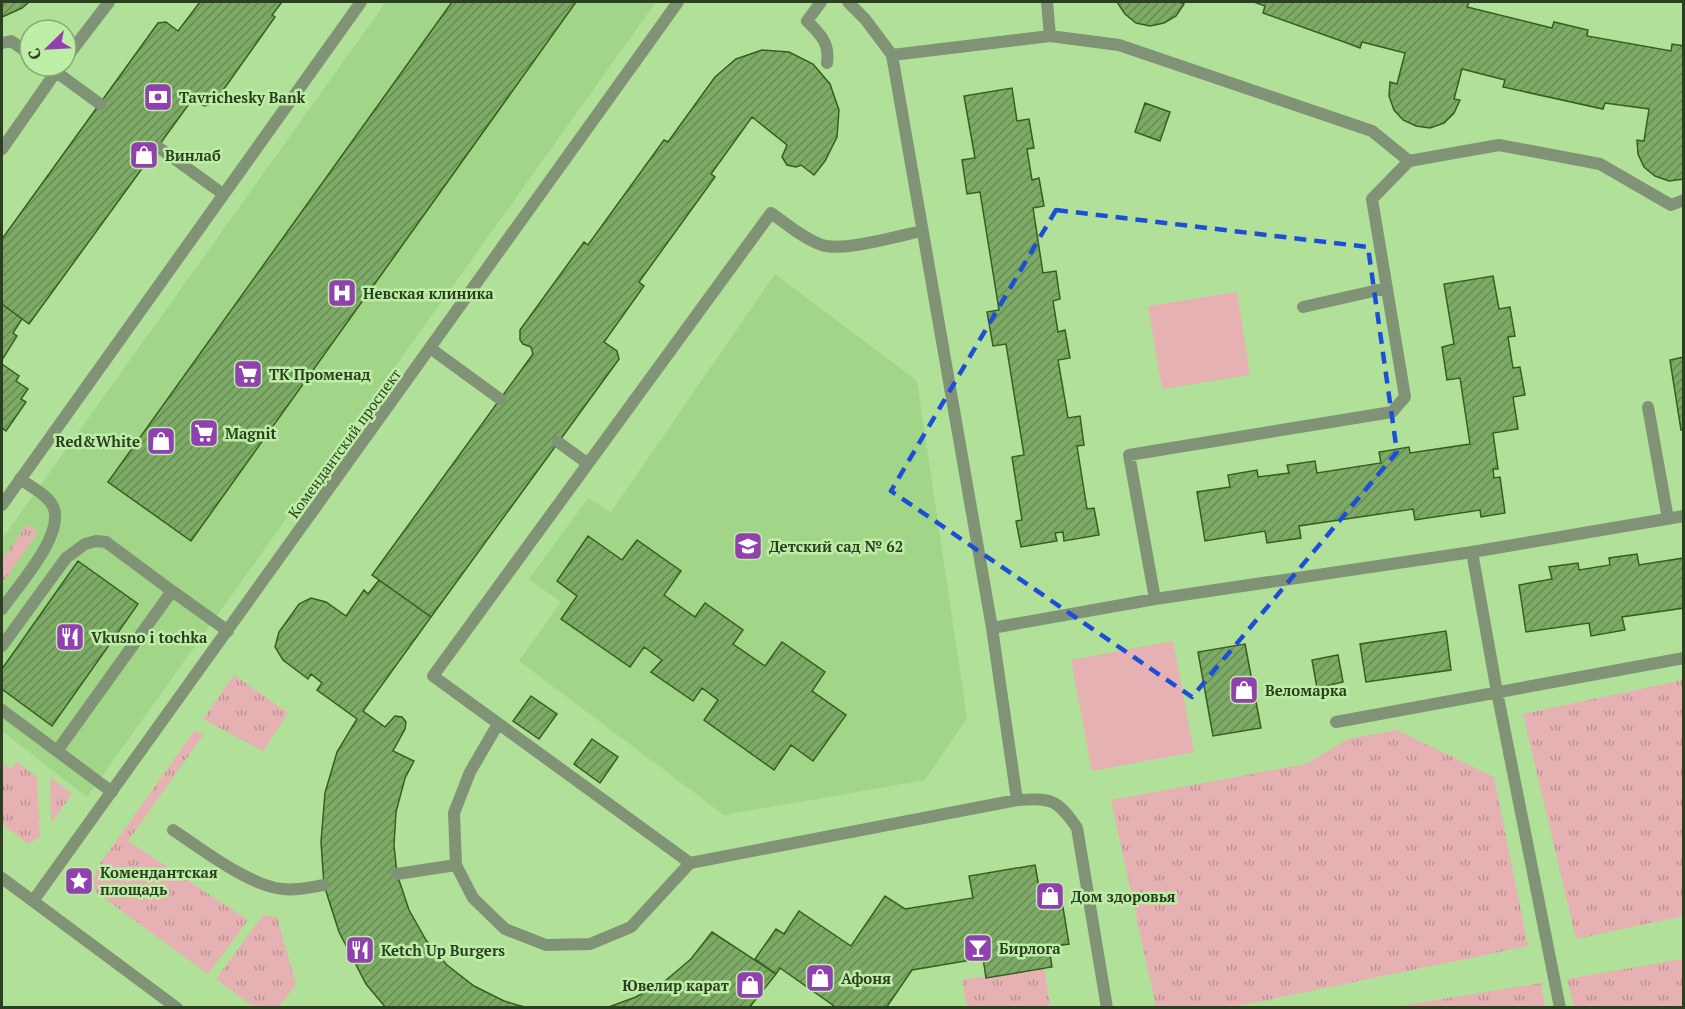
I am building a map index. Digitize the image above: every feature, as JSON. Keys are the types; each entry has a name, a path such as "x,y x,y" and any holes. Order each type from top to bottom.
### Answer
{"street":[{"path":"78,42 109,2"},
{"path":"2,506 361,2"},
{"name":"Комендантский проспект","path":"33,901 678,2"},
{"path":"821,2 807,21 823,37 829,51 827,63"},
{"path":"848,2 865,19 892,55 992,628 1017,800"},
{"path":"1047,2 1050,36"},
{"path":"892,55 1050,36 1119,45 1372,130 1409,160"},
{"path":"2,43 11,41 18,46"},
{"path":"2,149 48,78"},
{"path":"67,78 100,104"},
{"path":"1155,599 1129,455 1392,412 1405,397 1372,199 1409,160 1499,145 1600,164 1671,205 1683,200"},
{"path":"158,147 224,194"},
{"path":"690,863 433,676 771,213 810,240 824,246 841,247 922,231"},
{"path":"1303,307 1387,288"},
{"path":"430,348 500,399"},
{"path":"1648,407 1668,519"},
{"path":"558,442 587,463"},
{"path":"2,609 47,545 56,522 54,508 46,498 20,479"},
{"path":"992,628 1155,599 1472,552 1683,516"},
{"path":"2,646 66,558 85,544 96,541 106,542 228,631"},
{"path":"1472,552 1497,692 1560,1008"},
{"path":"57,751 172,591"},
{"path":"1336,722 1683,658"},
{"path":"2,710 112,792"},
{"path":"498,724 470,772 454,813 456,865 473,898 505,929 546,945 590,944 631,927 690,863 1017,800 1042,798 1062,807 1077,828 1107,1008"},
{"path":"173,830 249,878 269,886 297,889 324,885"},
{"path":"397,874 456,865"},
{"path":"2,878 177,1008"}],"highlighted area":[{"path":"1056,210 1368,247 1397,452 1192,697 891,491"}],"shaded area":[{"path":"386,2 656,2 87,797 2,731 2,539"},
{"name":"Детский сад № 62","path":"775,274 917,381 967,718 925,780 724,815 519,661 561,602 529,579 588,498 611,512"}],"green space":[{"path":"1237,292 1250,375 1162,389 1148,306"},
{"path":"27,524 38,532 2,584 2,560"},
{"path":"1173,641 1194,752 1092,771 1071,660"},
{"path":"234,675 288,713 263,751 203,719"},
{"path":"1683,680 1683,916 1576,939 1523,714"},
{"path":"195,730 203,735 128,841 248,920 208,974 97,893 94,882 99,865"},
{"path":"1397,730 1494,777 1528,946 1233,1007 1156,1007 1111,800 1306,764 1348,739"},
{"path":"2,762 11,769 17,762 37,777 40,837 28,844 2,824"},
{"path":"50,777 72,794 51,823"},
{"path":"263,915 277,917 296,984 279,1007 254,1007 216,979"},
{"path":"1683,959 1683,1007 1574,1007 1567,979"},
{"path":"1044,966 1050,1007 967,1007 962,980"},
{"path":"1541,983 1545,1007 1394,1007"}],"building":[{"path":"2,2 29,2 22,8 2,17"},
{"path":"200,2 282,2 272,15 275,17 214,103 205,106 194,97 29,324 2,304 2,239 158,23 166,22 178,31"},
{"name":"ТК Променад","path":"452,2 576,2 191,541 108,482"},
{"path":"1117,2 1179,2 1184,4 1176,16 1164,23 1150,26 1136,23 1125,14"},
{"path":"1254,2 1469,2 1467,7 1552,28 1554,22 1588,30 1587,36 1671,51 1672,44 1684,46 1684,179 1669,181 1655,176 1644,167 1638,154 1637,140 1644,141 1649,109 1605,103 1603,109 1503,87 1505,80 1462,69 1454,99 1460,100 1454,113 1444,123 1430,128 1416,126 1403,120 1394,110 1389,96 1390,82 1397,84 1405,53 1362,42 1360,48 1263,13 1265,6"},
{"path":"762,50 789,52 813,64 830,84 839,110 837,137 825,161 814,175 801,165 796,167 787,165 782,157 787,145 752,117 711,174 715,177 639,282 644,286 604,342 617,351 619,359 431,617 372,575 533,354 531,347 520,340 520,330 584,242 588,245 664,140 668,142 715,77 736,59"},
{"path":"1012,88 1017,121 1029,119 1034,148 1027,149 1032,180 1039,178 1044,206 1033,208 1043,273 1056,271 1060,299 1053,301 1058,332 1065,330 1070,358 1058,360 1068,418 1080,416 1084,445 1077,446 1087,509 1094,508 1099,535 1064,541 1063,532 1055,533 1057,541 1021,547 1016,521 1022,520 1012,457 1024,455 1006,344 993,346 987,312 999,310 980,192 967,194 962,160 975,158 964,96"},
{"path":"1145,103 1170,112 1160,141 1135,132"},
{"path":"1493,276 1499,309 1510,307 1515,336 1508,337 1513,368 1520,367 1525,395 1513,397 1518,429 1493,433 1498,469 1493,469 1494,478 1500,477 1505,513 1481,517 1480,510 1415,520 1413,509 1299,526 1301,538 1267,543 1265,531 1205,541 1197,492 1230,487 1228,475 1257,470 1258,477 1289,473 1287,465 1315,461 1317,473 1381,463 1379,452 1409,447 1410,453 1470,444 1460,378 1447,380 1442,347 1454,344 1444,284"},
{"path":"2,304 22,319 13,333 17,336 2,360"},
{"path":"1684,357 1684,429 1681,430 1670,360"},
{"path":"2,364 19,376 16,381 28,389 21,399 26,402 6,431 2,428"},
{"path":"588,536 622,560 637,540 681,571 664,595 695,617 705,603 743,630 733,644 765,666 782,642 825,672 812,691 846,715 813,761 791,745 774,770 704,720 718,700 702,688 693,701 651,672 662,660 644,647 630,667 561,619 577,596 557,581"},
{"path":"1637,554 1639,565 1684,558 1684,608 1622,617 1625,630 1591,636 1589,623 1526,632 1519,585 1552,579 1549,567 1578,563 1579,570 1610,565 1609,558"},
{"name":"Vkusno i tochka","path":"78,561 138,604 52,726 2,689 2,669"},
{"path":"379,580 431,617 363,711 385,727 395,716 402,717 406,722 405,729 393,751 414,761 405,778 396,812 394,845 397,874 409,910 426,940 447,965 474,986 504,1001 528,1008 386,1008 366,984 339,932 324,885 321,842 325,793 337,752 357,719 317,690 322,683 311,674 308,679 283,660 275,647 279,632 299,604 311,598 326,602 346,616 364,590 368,594"},
{"path":"1446,631 1451,670 1366,682 1360,644"},
{"path":"1245,644 1261,728 1213,736 1198,652"},
{"path":"1338,655 1343,682 1317,688 1312,660"},
{"path":"531,696 557,714 539,739 513,721"},
{"path":"592,739 618,757 600,783 574,764"},
{"path":"1035,865 1039,887 1059,883 1069,944 1049,947 1052,967 986,978 983,958 912,970 886,1008 837,1008 780,968 776,974 755,959 776,929 784,934 799,911 851,946 885,896 905,909 973,898 969,876"},
{"path":"712,932 776,974 749,1008 606,1008 636,997 665,981 691,959"}],"place":[{"name":"Tavrichesky Bank","path":"158,97"},
{"name":"Винлаб","path":"144,155"},
{"name":"Невская клиника","path":"342,293"},
{"name":"ТК Променад","path":"248,374"},
{"name":"Magnit","path":"204,433"},
{"name":"Red&White","path":"161,441"},
{"name":"Детский сад № 62","path":"748,546"},
{"name":"Vkusno i tochka","path":"70,637"},
{"name":"Веломарка","path":"1244,690"},
{"name":"Комендантская площадь","path":"79,881"},
{"name":"Дом здоровья","path":"1050,896"},
{"name":"Бирлога","path":"978,948"},
{"name":"Ketch Up Burgers","path":"360,950"},
{"name":"Афоня","path":"820,978"},
{"name":"Ювелир карат","path":"750,985"}]}
